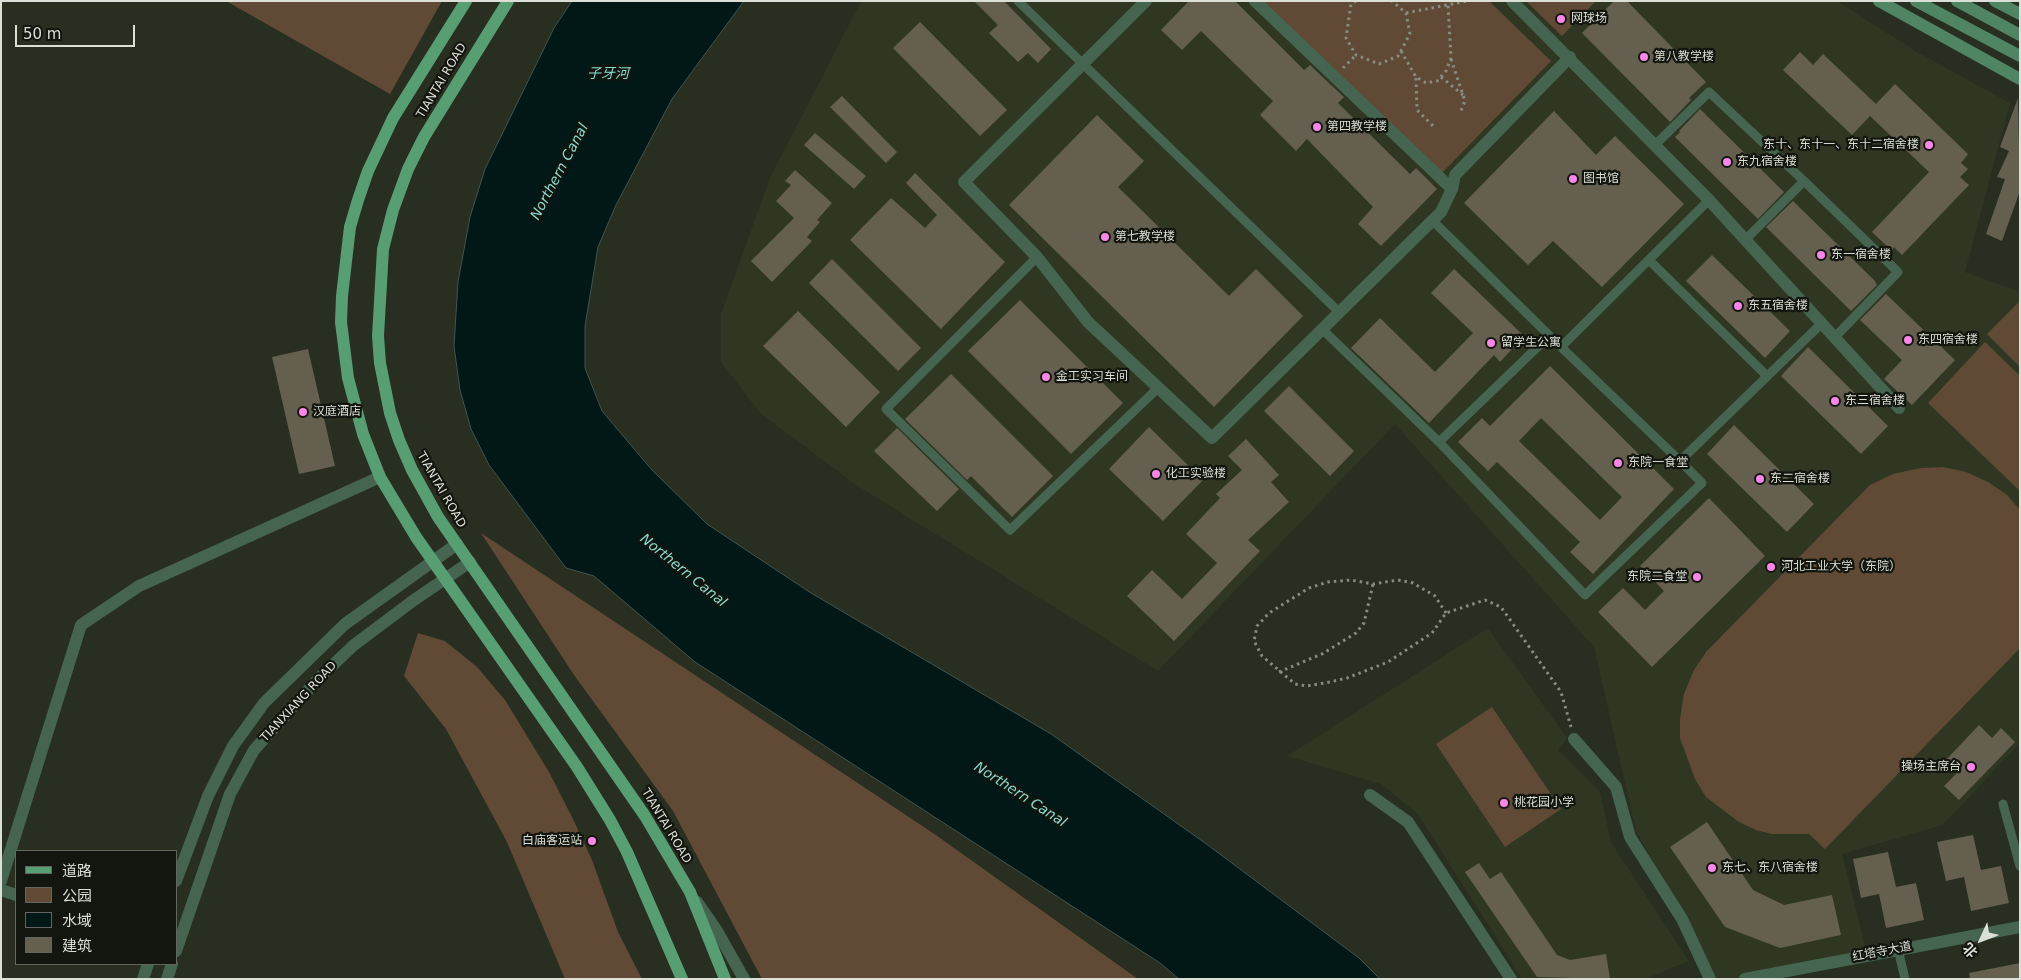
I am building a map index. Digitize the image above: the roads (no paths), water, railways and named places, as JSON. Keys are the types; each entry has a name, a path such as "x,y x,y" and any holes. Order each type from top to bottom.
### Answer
{"main road":[{"name":"TIANTAI ROAD","path":"466,1 393,118 368,170 350,227 342,296 344,351 354,405 380,477 431,560 577,766 610,820 627,852 682,979"},
{"name":"TIANTAI ROAD","path":"508,1 450,92 408,169 393,210 383,249 378,336 380,363 390,413 412,470 438,517 645,816 690,892 724,979"},
{"path":"1879,1 2020,79"},
{"path":"1916,1 2020,56"},
{"path":"1957,1 2020,35"},
{"path":"1995,1 2020,14"}],"street":[{"path":"1146,1 1084,65 964,182 1037,257 1088,322 1212,438 1441,212 1452,189 1456,175 1570,57"},
{"path":"1255,1 1452,189"},
{"path":"1512,1 1570,57 1709,200 1899,408"},
{"path":"1,882 81,625 139,586 380,477"},
{"name":"TIANXIANG ROAD","path":"178,876 208,796 233,746 264,703 345,624 431,560 457,544"},
{"name":"TIANXIANG ROAD","path":"178,945 227,803 254,750 312,685 354,645 470,562"},
{"path":"1574,739 1616,787 1630,837 1682,919 1710,979"},
{"path":"1370,795 1408,822 1511,979"},
{"path":"1,890 15,895"},
{"path":"690,892 717,931 744,979"},
{"name":"红塔寺大道","path":"1745,979 2020,927"},
{"path":"143,979 148,965"},
{"path":"167,979 172,965"}],"lane":[{"path":"1018,1 1339,312"},
{"path":"1655,145 1708,92 1898,272 1834,338"},
{"path":"1745,240 1804,181"},
{"path":"1560,347 1709,200"},
{"path":"1322,329 1439,442 1584,595 1702,483 1560,347 1432,220"},
{"path":"1037,257 886,409 1010,530 1158,388"},
{"path":"1649,260 1767,376"},
{"path":"1680,461 1821,324"},
{"path":"1439,442 1550,336"},
{"path":"2003,804 2020,866"},
{"path":"1898,949 1905,979"}],"water":[{"name":"子牙河","path":"572,1 744,1 672,99 616,205 598,247 585,326 585,368 602,411 652,470 707,524 811,593 1051,734 1205,843 1359,958 1380,979 1179,979 1160,963 695,662 594,576 566,568 489,465 471,429 460,390 454,346 458,282 470,217 485,169 554,28"}],"place":[{"name":"网球场","path":"1561,19"},
{"name":"第八教学楼","path":"1644,57"},
{"name":"第四教学楼","path":"1317,127"},
{"name":"东十、东十一、东十二宿舍楼","path":"1929,145"},
{"name":"东九宿舍楼","path":"1727,162"},
{"name":"图书馆","path":"1573,179"},
{"name":"第七教学楼","path":"1105,237"},
{"name":"东一宿舍楼","path":"1821,255"},
{"name":"东五宿舍楼","path":"1738,306"},
{"name":"东四宿舍楼","path":"1908,340"},
{"name":"留学生公寓","path":"1491,343"},
{"name":"金工实习车间","path":"1046,377"},
{"name":"东三宿舍楼","path":"1835,401"},
{"name":"汉庭酒店","path":"303,412"},
{"name":"东院一食堂","path":"1618,463"},
{"name":"化工实验楼","path":"1156,474"},
{"name":"东二宿舍楼","path":"1760,479"},
{"name":"河北工业大学（东院）","path":"1771,567"},
{"name":"东院二食堂","path":"1697,577"},
{"name":"操场主席台","path":"1971,767"},
{"name":"桃花园小学","path":"1504,803"},
{"name":"白庙客运站","path":"592,841"},
{"name":"东七、东八宿舍楼","path":"1712,868"}],"water label":[{"name":"Northern Canal","path":"560,172"},
{"name":"Northern Canal","path":"683,571"},
{"name":"Northern Canal","path":"1020,795"}]}
